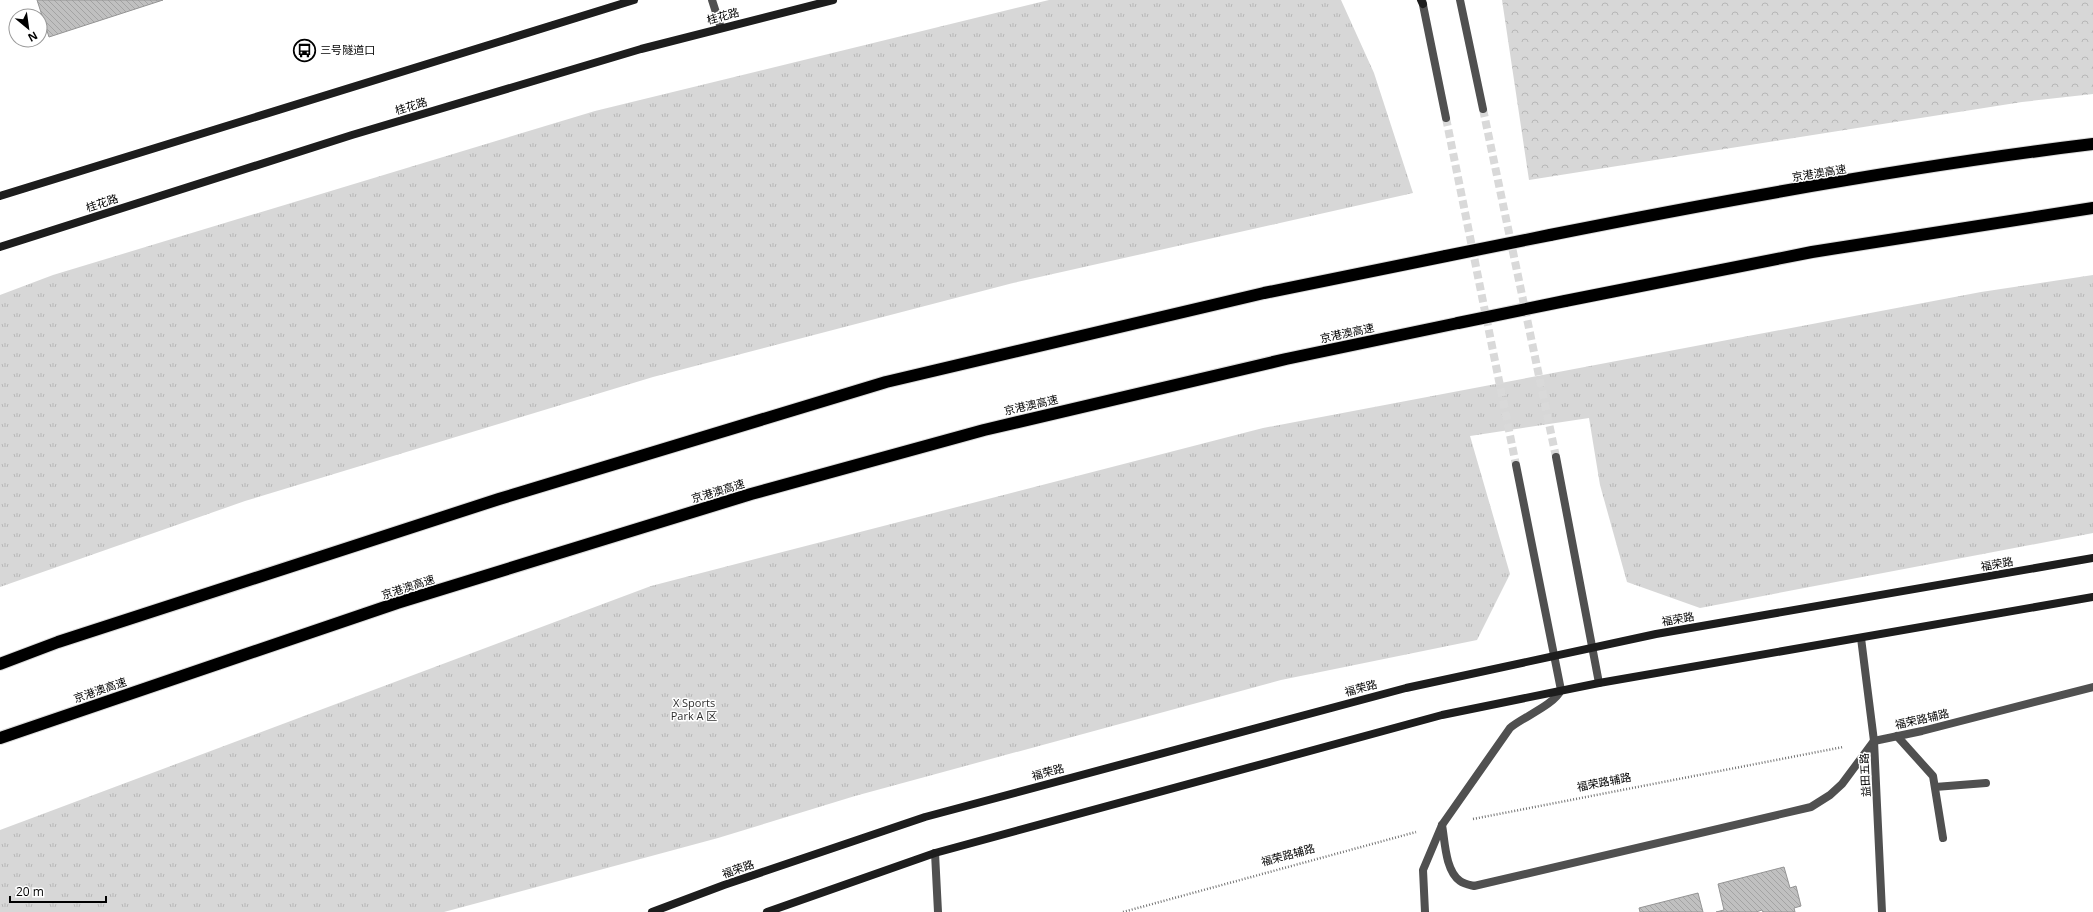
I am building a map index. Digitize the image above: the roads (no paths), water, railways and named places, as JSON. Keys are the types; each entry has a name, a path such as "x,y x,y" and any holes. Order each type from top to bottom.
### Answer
{"highway":[{"name":"京港澳高速","path":"0,664 58,642 499,499 886,382 1264,293 1694,206 2020,153 2093,144"},
{"name":"京港澳高速","path":"0,738 397,604 751,494 984,430 1286,359 1812,252 2093,208"}],"main road":[{"path":"0,196 634,0"},
{"name":"桂花路","path":"0,247 352,135 640,49 833,0"},
{"name":"福荣路","path":"652,912 731,883 925,817 1406,688 1656,634 2093,558"},
{"path":"767,912 935,853 1442,715 1599,683 2093,597"}],"street":[{"path":"712,0 721,28"},
{"path":"1460,0 1483,109"},
{"path":"1422,1 1446,118"},
{"path":"1556,457 1599,683"},
{"path":"1425,912 1423,870 1442,824 1510,728 1521,719 1546,705 1559,694 1561,690 1516,465"},
{"name":"益田五路","path":"1861,638 1874,741 1882,912"},
{"name":"福荣路辅路","path":"1874,741 2093,686"},
{"path":"1897,736 1932,776 1943,838"},
{"path":"1442,824 1449,863 1455,876 1461,882 1474,886 1811,807 1830,795 1842,784 1874,741"},
{"path":"1935,787 1986,783"},
{"path":"935,853 938,912"}],"tunnel":[{"path":"1483,109 1556,457"},
{"path":"1446,118 1516,465"}],"place":[{"name":"三号隧道口","path":"304,50"}],"park label":[{"name":"X Sports Park A 区","path":"694,709"}]}
